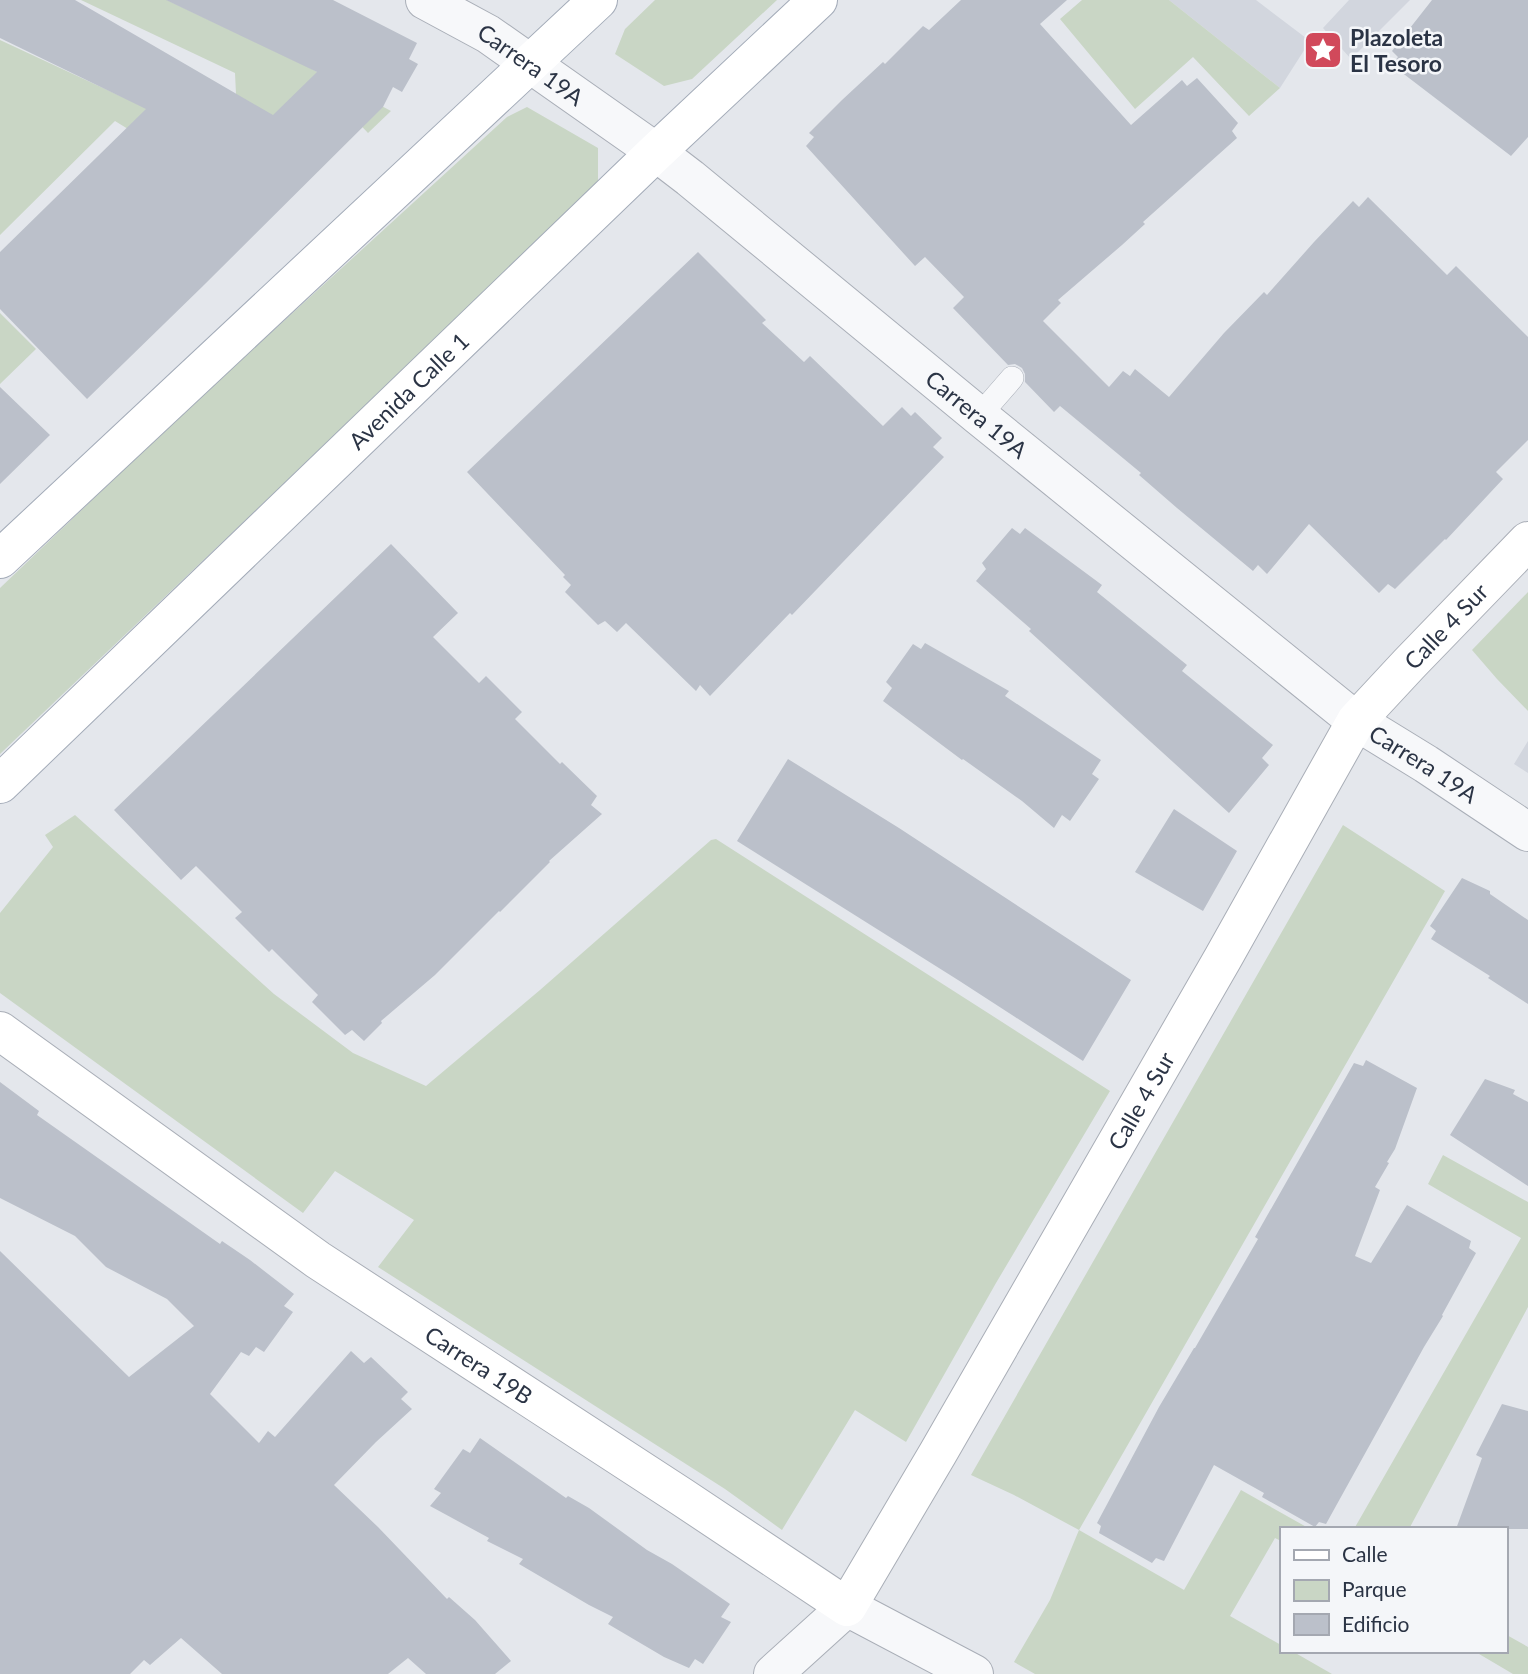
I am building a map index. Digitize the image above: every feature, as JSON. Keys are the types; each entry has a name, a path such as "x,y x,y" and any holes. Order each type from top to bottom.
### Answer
{"main road":[{"path":"0,559 598,0"},
{"name":"Avenida Calle 1","path":"0,784 656,152 818,0"},
{"name":"Calle 4 Sur","path":"847,1607 1223,958 1356,722 1528,541"},
{"name":"Carrera 19B","path":"0,1031 318,1260 847,1607"}],"street":[{"name":"Carrera 19A","path":"425,0 488,34 656,152 1356,722 1426,764 1528,832"},
{"name":"Calle 4 Sur","path":"774,1674 847,1607"},
{"name":"Carrera 19B","path":"847,1607 974,1674"}],"lane":[{"path":"979,416 1012,378"}],"shaded area":[{"path":"1169,0 1256,0 1310,41 1280,88"},
{"path":"1349,0 1410,0 1351,59 1323,28"},
{"path":"1528,741 1528,773 1514,764"}],"green space":[{"path":"81,0 167,0 304,65 391,111 368,133 328,91 209,179 115,121 0,235 0,40 204,135 236,94 235,73"},
{"path":"655,0 777,0 692,79 664,86 615,54 625,29"},
{"path":"1082,0 1169,0 1280,88 1249,116 1193,57 1135,109 1060,19"},
{"path":"527,107 598,148 598,184 0,754 0,588 181,415 507,117"},
{"path":"0,313 36,349 0,384"},
{"path":"1528,592 1528,711 1472,650"},
{"path":"75,815 274,994 353,1053 426,1086 711,840 716,839 1110,1091 906,1442 855,1410 782,1530 725,1489 378,1267 414,1220 335,1171 303,1213 0,993 0,913 53,847 45,835"},
{"path":"1343,825 1445,891 1079,1530 971,1475"},
{"path":"1443,1155 1528,1202 1528,1307 1410,1527 1355,1527 1521,1238 1428,1184"},
{"path":"1241,1490 1306,1527 1280,1527 1280,1540 1275,1538 1230,1616 1280,1644 1280,1653 1295,1653 1332,1674 1035,1674 1014,1662 1050,1600 1079,1530 1184,1590"},
{"path":"1507,1635 1528,1647 1528,1674 1513,1674 1477,1653 1507,1653"}],"building":[{"path":"0,0 75,0 273,115 317,72 166,0 333,0 417,43 409,59 418,64 402,92 393,87 383,107 87,399 0,309 0,252 146,109 0,38"},
{"path":"961,0 1067,0 1040,24 1131,125 1182,80 1187,86 1197,78 1238,123 1232,131 1237,138 1143,222 1145,224 1122,245 1058,300 1061,303 1043,321 1109,387 1123,371 1130,376 1135,369 1169,397 1224,333 1264,292 1267,295 1353,201 1359,207 1368,197 1447,275 1456,266 1528,337 1528,440 1496,472 1503,479 1395,589 1388,584 1379,593 1309,524 1267,574 1258,565 1253,571 1060,406 1054,412 1025,382 1022,368 1015,364 1008,365 953,308 964,297 925,257 915,266 806,146 814,137 809,133 842,100 883,62 885,64 923,26 929,30"},
{"path":"1432,0 1528,0 1528,137 1511,156 1392,65 1398,57 1392,51"},
{"path":"698,252 766,320 762,323 804,362 810,356 883,426 902,407 911,416 915,412 942,438 933,447 944,457 710,696 700,685 696,691 626,623 617,632 605,621 598,625 565,592 571,585 563,577 565,575 467,472"},
{"path":"0,387 50,435 0,484"},
{"path":"1012,528 1020,534 1025,528 1102,585 1097,592 1187,665 1182,671 1273,745 1262,758 1269,765 1229,813 976,581 986,569 982,563"},
{"path":"391,544 458,613 433,637 479,683 486,676 522,712 515,719 597,796 591,805 602,814 549,861 435,975 381,1021 364,1041 352,1030 345,1035 312,1002 318,995 272,949 269,952 235,918 242,912 196,866 181,880 114,810"},
{"path":"925,643 1009,691 1005,696 1101,760 1092,774 1099,779 1070,821 1062,815 1054,828 1022,801 883,701 892,688 886,682 913,644 921,649"},
{"path":"788,759 899,828 1131,980 1083,1061 737,841"},
{"path":"1174,809 1237,851 1203,911 1135,872"},
{"path":"1462,878 1490,891 1490,894 1528,920 1528,1004 1488,978 1490,976 1431,939 1436,931 1430,926"},
{"path":"1366,1060 1417,1088 1395,1149 1375,1187 1380,1190 1355,1256 1371,1263 1407,1205 1471,1241 1469,1248 1476,1253 1326,1524 1319,1522 1315,1527 1262,1497 1264,1493 1214,1465 1164,1561 1156,1558 1152,1563 1099,1533 1101,1526 1097,1523 1159,1407 1258,1239 1255,1237 1354,1063 1363,1066"},
{"path":"1485,1079 1515,1090 1513,1094 1528,1102 1528,1186 1450,1135"},
{"path":"0,1082 39,1111 37,1115 220,1244 222,1241 250,1260 294,1294 284,1306 293,1312 264,1352 256,1347 249,1356 241,1352 210,1394 259,1443 268,1431 275,1437 351,1351 364,1363 371,1357 408,1392 401,1399 412,1409 334,1485 447,1599 449,1597 475,1620 511,1661 495,1674 426,1674 408,1658 388,1674 222,1674 181,1638 150,1665 144,1660 130,1674 0,1674 0,1251 129,1377 194,1326 167,1299 106,1267 75,1236 0,1198"},
{"path":"1502,1404 1528,1411 1528,1529 1457,1527 1482,1458 1476,1455"},
{"path":"480,1438 566,1498 568,1496 589,1508 730,1604 721,1617 731,1622 703,1664 695,1659 689,1668 664,1657 608,1624 613,1617 519,1564 523,1559 487,1541 489,1538 430,1506 441,1493 434,1489 463,1449 470,1453"}],"place":[{"name":"Plazoleta El Tesoro","path":"1323,50"}]}
